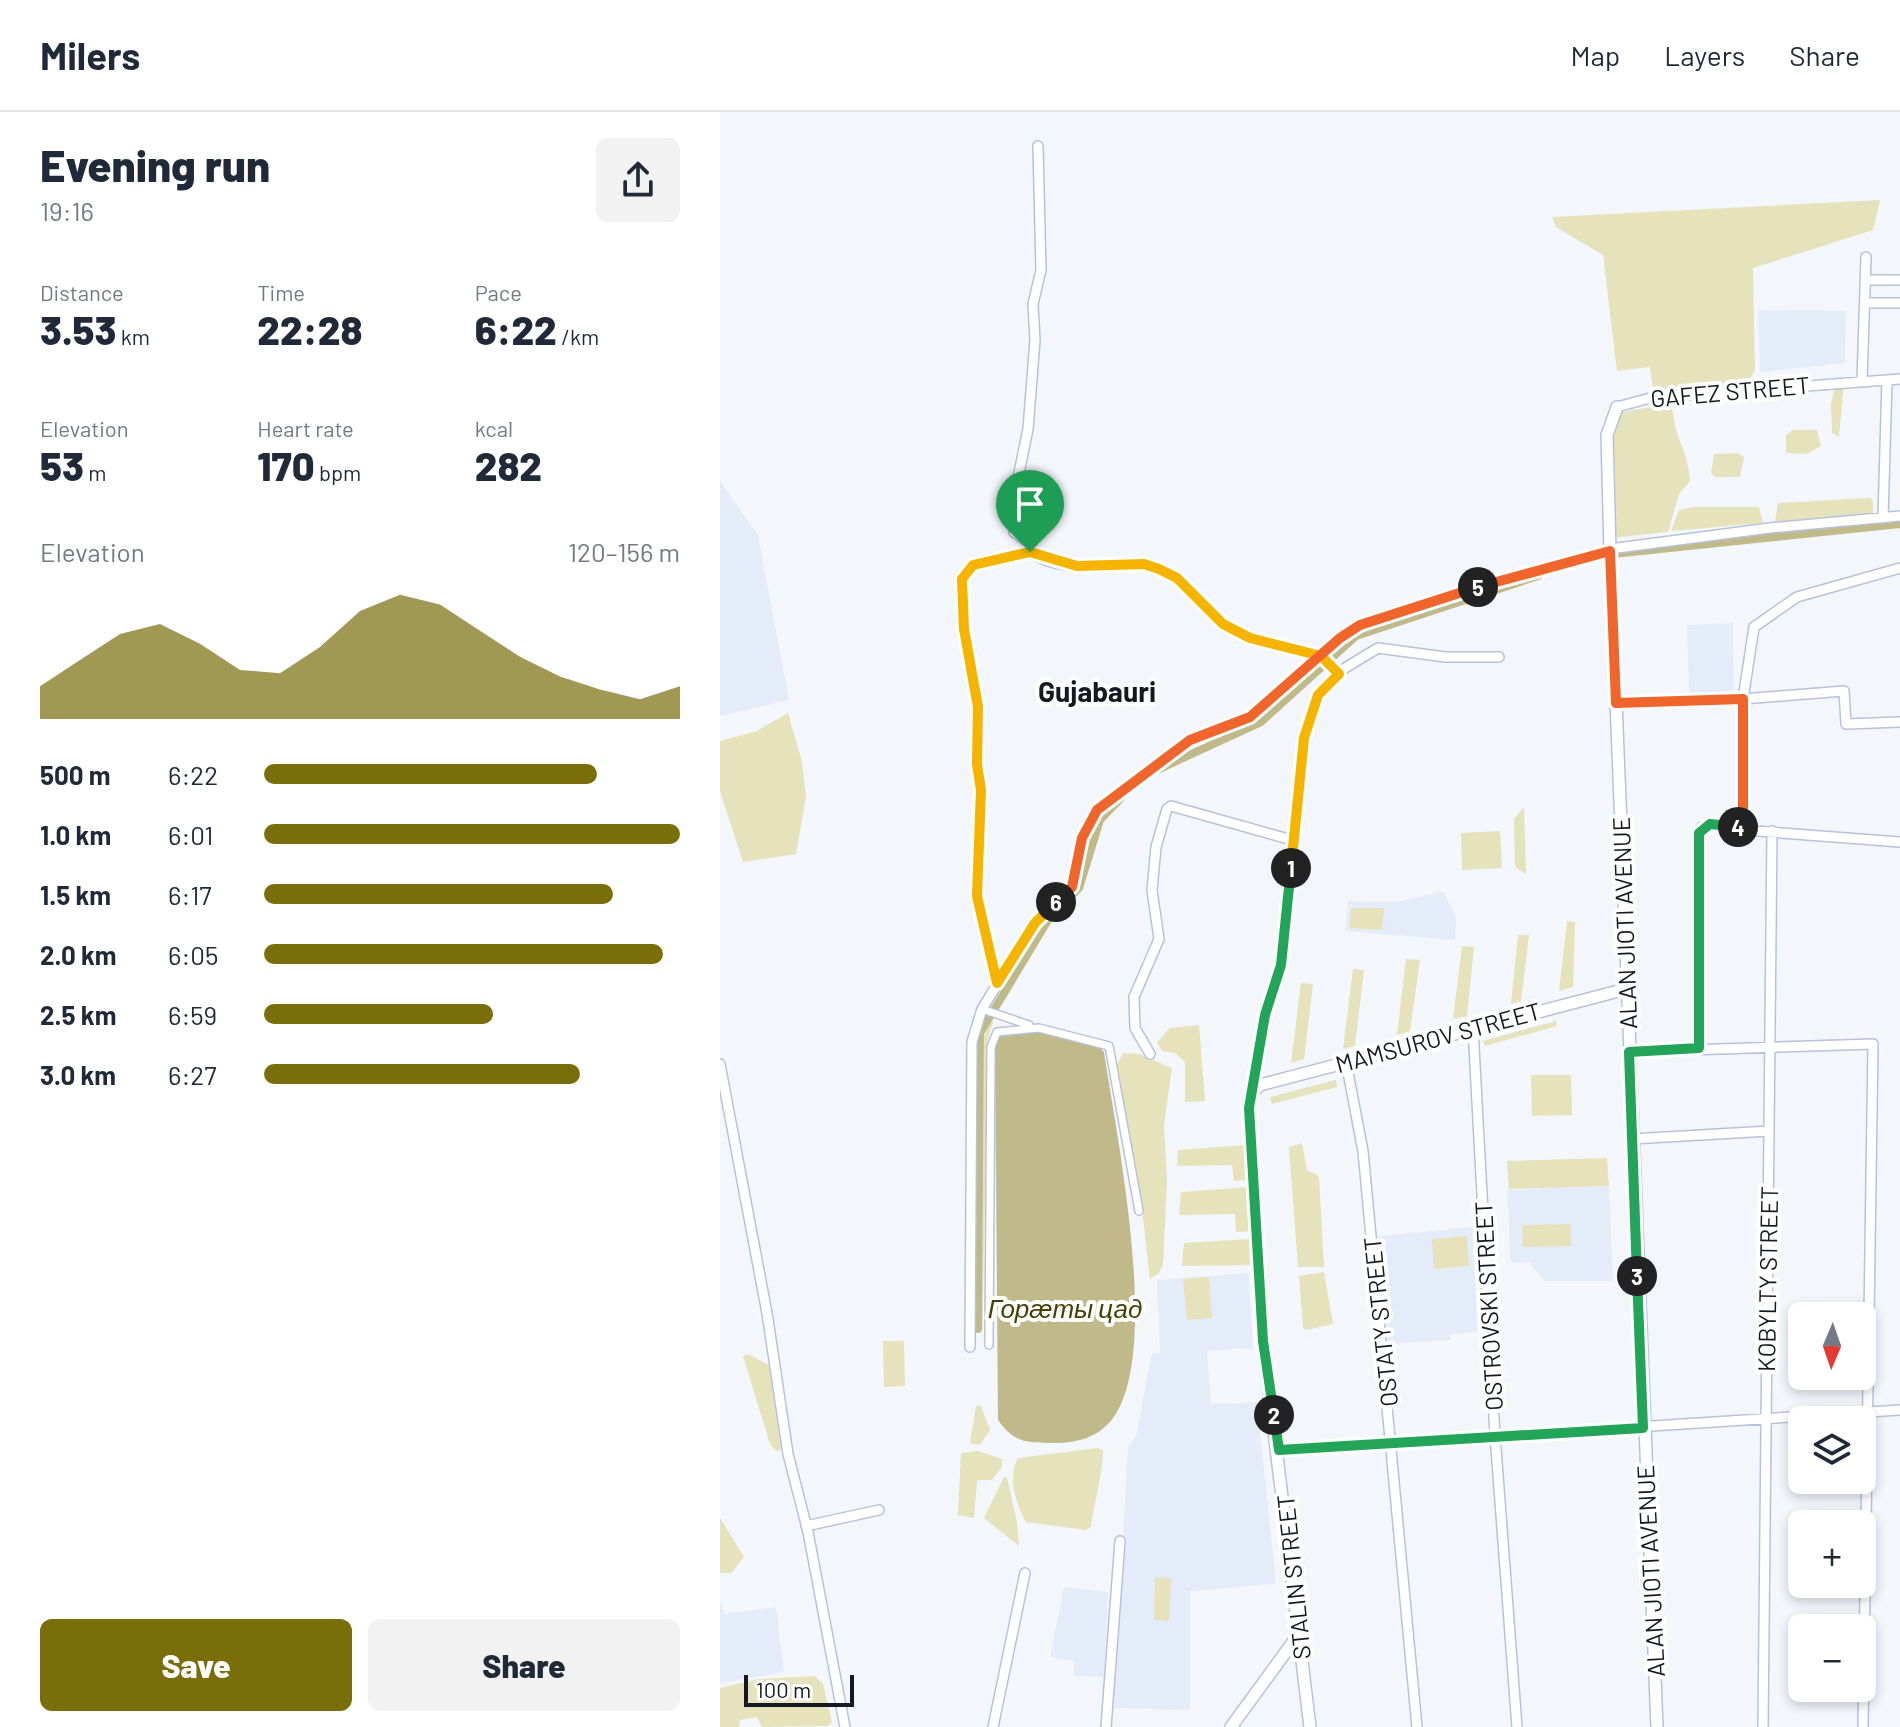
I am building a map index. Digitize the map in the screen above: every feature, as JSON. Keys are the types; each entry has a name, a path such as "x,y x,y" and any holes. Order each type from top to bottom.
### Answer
{"street":[{"path":"1030,552 1028,542 1014,532 1012,520 1028,429 1035,340 1033,304 1041,270 1038,146"},
{"path":"1862,381 1866,257"},
{"path":"1866,280 1900,280"},
{"path":"1865,303 1900,303"},
{"name":"GAFEZ STREET","path":"1610,551 1607,435 1617,407 1650,398 1900,379"},
{"path":"1883,518 1887,380"},
{"path":"970,1347 972,1042 982,1009 1035,923 1072,887 1082,838 1097,810 1190,740 1250,717 1360,625 1610,551 1770,528 1900,516"},
{"name":"ALAN JIOTI AVENUE","path":"1610,551 1657,1727"},
{"path":"997,983 977,896 981,790 977,764 978,707 964,629 962,579 973,565 1030,552 1077,566 1144,564 1177,578 1223,624 1250,638 1322,657 1337,672"},
{"path":"1743,830 1743,699 1754,627 1797,597 1900,568"},
{"path":"1253,1092 1265,1015 1281,965 1304,738 1318,695 1337,672 1378,648 1445,657 1499,657"},
{"path":"1616,703 1743,699 1844,691 1846,724 1900,722"},
{"path":"1150,1054 1135,1028 1134,997 1159,939 1152,890 1156,847 1167,809 1171,806 1292,840"},
{"path":"1699,1048 1698,851 1702,827 1729,824 1743,830 1900,842"},
{"name":"KOBYLTY STREET","path":"1763,1727 1772,831"},
{"name":"MAMSUROV STREET","path":"1253,1092 1260,1085 1626,989"},
{"path":"982,1009 996,1016 1109,1046 1139,1211"},
{"path":"989,1345 992,1040 1005,1029 1039,1028"},
{"name":"OSTROVSKI STREET","path":"1473,1028 1495,1435 1517,1727"},
{"path":"1629,1052 1873,1044 1867,1406"},
{"name":"OSTATY STREET","path":"1346,1062 1363,1151 1393,1442 1417,1727"},
{"path":"720,1064 767,1313 788,1454 806,1526 845,1727"},
{"name":"STALIN STREET","path":"1253,1092 1249,1108 1263,1341 1279,1450 1310,1727"},
{"path":"1632,1139 1769,1131"},
{"path":"1876,1411 1900,1410"},
{"path":"1279,1450 1788,1417"},
{"path":"1863,1727 1866,1494"},
{"path":"806,1526 879,1510"},
{"path":"1106,1727 1120,1541"},
{"path":"993,1727 1025,1573"},
{"path":"1231,1727 1299,1634"}],"shaded area":[{"path":"1880,200 1873,230 1753,268 1755,370 1747,384 1653,390 1650,367 1617,371 1603,255 1556,227 1552,217"},
{"path":"1758,310 1846,311 1845,363 1760,372"},
{"path":"1835,387 1843,388 1839,437 1832,433 1831,404"},
{"path":"1669,404 1690,481 1679,494 1668,532 1611,538 1603,434 1617,413"},
{"path":"1793,430 1817,430 1821,446 1806,454 1786,453 1786,435"},
{"path":"1737,453 1744,457 1740,477 1715,477 1711,473 1714,454"},
{"path":"720,481 758,535 789,700 720,716"},
{"path":"1870,498 1873,513 1775,522 1778,503"},
{"path":"1693,507 1759,507 1763,523 1671,531 1679,510"},
{"path":"1733,623 1734,696 1689,697 1687,625"},
{"path":"788,713 802,762 806,796 796,854 743,862 720,791 720,741 757,731"},
{"path":"1524,807 1526,874 1515,867 1514,819"},
{"path":"1500,831 1502,868 1462,870 1461,833"},
{"path":"1443,891 1456,917 1455,940 1345,931 1348,901 1397,902"},
{"path":"1351,908 1384,908 1382,930 1349,928"},
{"path":"1567,921 1575,922 1573,987 1559,991"},
{"path":"1518,935 1529,935 1521,1001 1511,1004"},
{"path":"1462,946 1474,947 1467,1016 1453,1019"},
{"path":"1406,959 1420,960 1410,1031 1397,1035"},
{"path":"1353,969 1364,970 1355,1046 1343,1049"},
{"path":"1301,983 1313,984 1304,1059 1291,1063"},
{"path":"991,1020 988,1039 982,1347 984,1036"},
{"path":"1556,1021 1557,1026 1485,1046 1483,1041"},
{"path":"1199,1025 1205,1101 1185,1102 1185,1062 1175,1053 1162,1051 1157,1042 1170,1028"},
{"path":"1123,1053 1139,1054 1172,1068 1164,1124 1167,1180 1163,1265 1158,1274 1150,1279 1142,1209 1117,1065"},
{"path":"1531,1075 1571,1075 1572,1115 1532,1116"},
{"path":"1336,1080 1337,1087 1272,1104 1270,1097"},
{"path":"1302,1143 1307,1170 1319,1176 1324,1267 1298,1267 1289,1147"},
{"path":"1247,1145 1248,1180 1234,1181 1232,1165 1177,1166 1178,1150"},
{"path":"1607,1158 1609,1186 1509,1189 1507,1161"},
{"path":"1539,1186 1609,1186 1613,1281 1545,1281 1529,1262 1511,1263 1507,1190 1538,1189"},
{"path":"1248,1187 1251,1231 1236,1232 1235,1214 1179,1215 1181,1192"},
{"path":"1571,1224 1571,1246 1523,1247 1522,1225"},
{"path":"1472,1227 1478,1332 1450,1334 1450,1340 1384,1344 1372,1237"},
{"path":"1467,1236 1469,1266 1434,1269 1432,1239"},
{"path":"1251,1239 1251,1265 1182,1266 1184,1243"},
{"path":"1324,1272 1333,1324 1306,1330 1303,1328 1299,1276"},
{"path":"1248,1273 1253,1348 1207,1351 1211,1404 1257,1402 1276,1584 1190,1591 1190,1710 1114,1708 1128,1447 1136,1436 1152,1353 1160,1353 1157,1280"},
{"path":"1209,1277 1212,1318 1187,1320 1183,1279"},
{"path":"883,1341 904,1341 905,1386 884,1387"},
{"path":"748,1354 769,1365 781,1449 777,1452 770,1444 743,1356"},
{"path":"976,1406 981,1406 990,1430 980,1445 970,1443"},
{"path":"1098,1448 1103,1450 1103,1459 1091,1527 1086,1530 1026,1522 1014,1490 1013,1473 1018,1458"},
{"path":"978,1451 1002,1459 1002,1467 992,1480 977,1480 974,1518 958,1515 961,1453"},
{"path":"1004,1477 1007,1478 1017,1522 1019,1546 984,1518"},
{"path":"720,1518 744,1557 731,1573 720,1573"},
{"path":"1155,1577 1171,1578 1169,1621 1154,1620"},
{"path":"1064,1587 1108,1592 1104,1677 1074,1676 1074,1661 1050,1657"},
{"path":"720,1601 724,1614 776,1607 784,1672 720,1683"},
{"path":"815,1676 823,1684 832,1722 828,1726 762,1727 757,1717 740,1720 739,1727 720,1727 720,1688 759,1679"}],"water":[{"name":"Горӕты цад","path":"1040,1032 1100,1048 1104,1052 1125,1186 1135,1295 1134,1344 1127,1387 1107,1425 1087,1438 1072,1442 1022,1440 998,1420 995,1040 998,1035"}],"waterway":[{"path":"1613,554 1900,524"},
{"path":"1157,770 1261,722 1356,636 1538,576"},
{"path":"978,1329 980,1033 1050,917 1079,888 1100,820 1121,798"}],"district":[{"name":"Gujabauri","path":"1097,691"}],"route":[{"path":"1030,552 973,565 962,579 964,629 978,707 977,764 981,790 977,896 997,983 1035,923 1072,887 1082,838 1097,810 1190,740 1250,717 1276,698 1321,656 1340,638 1360,625 1436,600 1610,551 1616,703 1743,699 1743,830 1729,824 1710,824 1702,827 1699,833 1699,1048 1629,1052 1643,1428 1279,1450 1263,1341 1249,1108 1265,1015 1281,965 1304,738 1318,695 1339,674 1321,656 1250,638 1223,624 1177,578 1159,569 1144,564 1077,566 1043,559 1030,552"}]}
